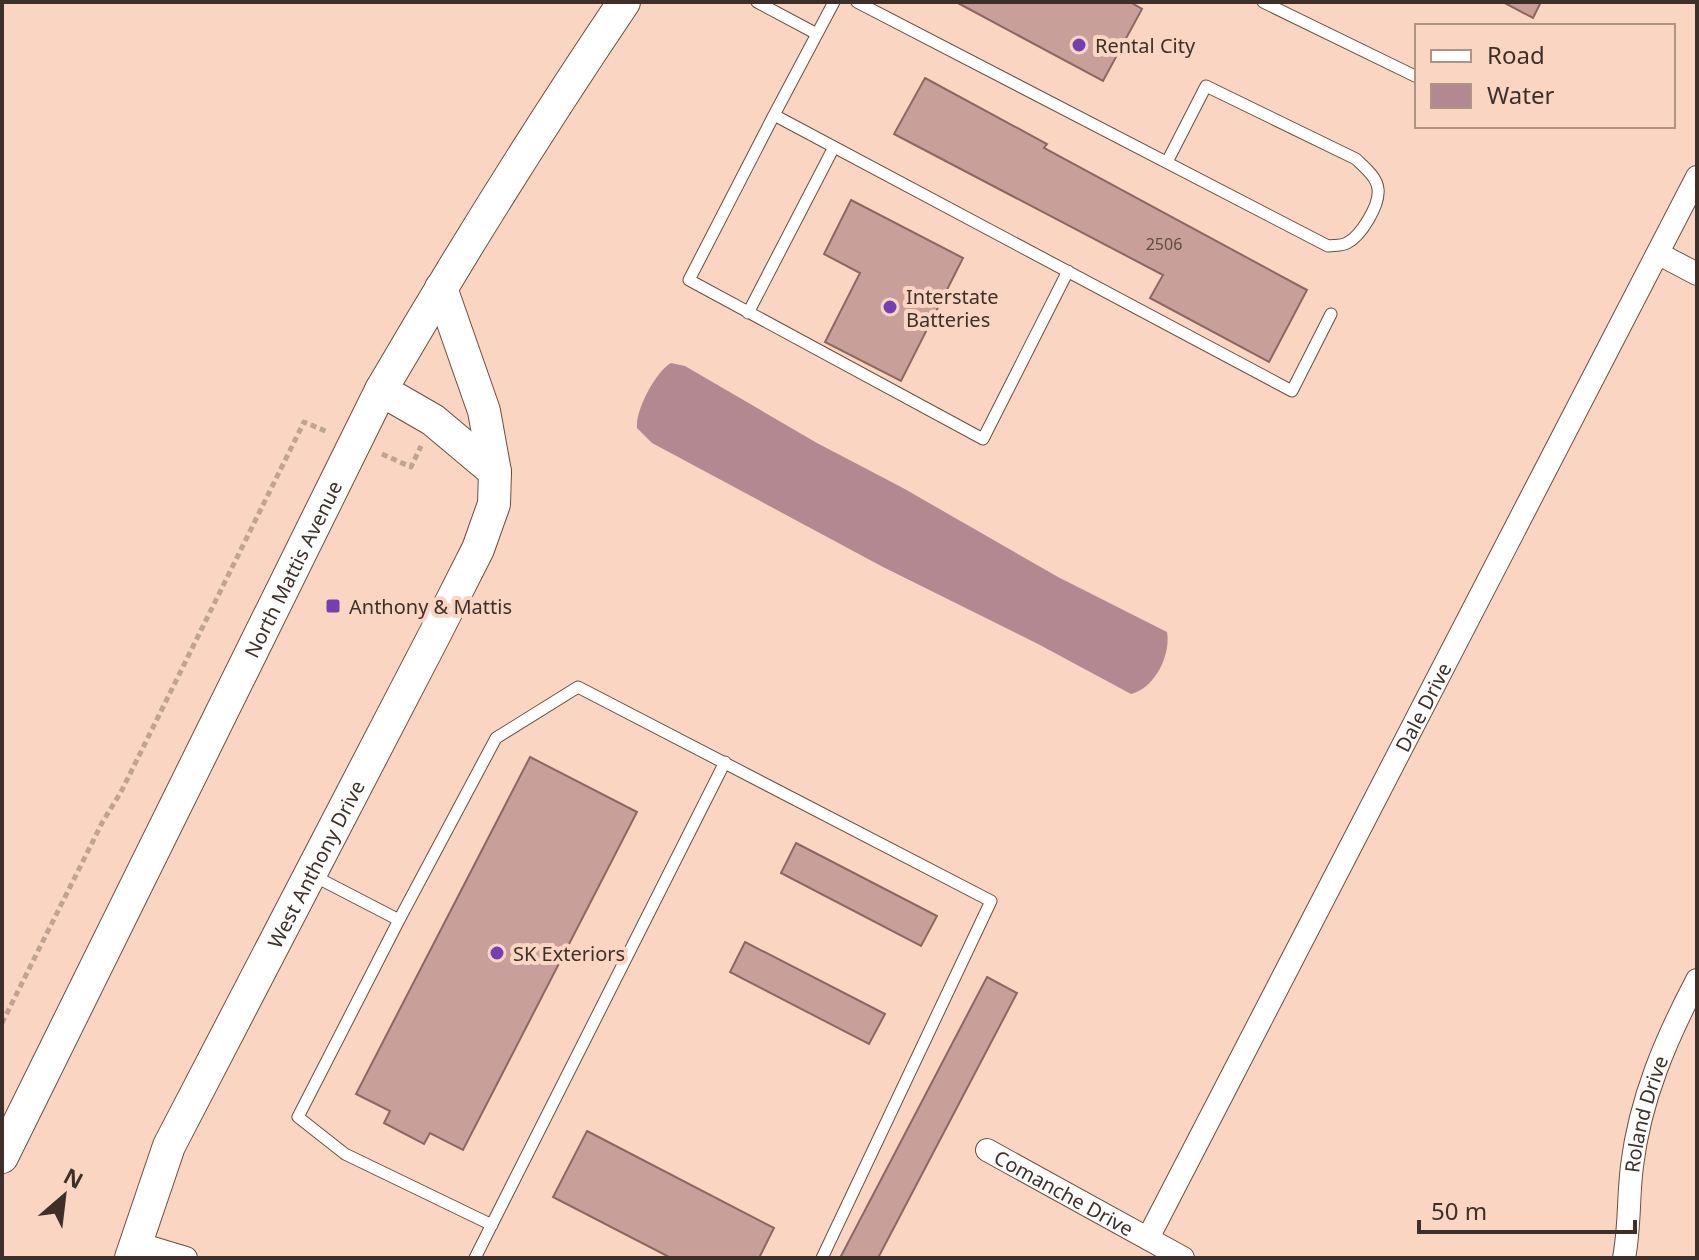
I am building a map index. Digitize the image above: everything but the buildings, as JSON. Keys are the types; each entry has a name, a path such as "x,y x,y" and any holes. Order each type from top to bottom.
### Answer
{"street":[{"name":"North Mattis Avenue","path":"2,1157 381,390 560,97 624,2"},
{"name":"Dale Drive","path":"1148,1238 1697,177"},
{"path":"1659,254 1697,274"},
{"name":"West Anthony Drive","path":"134,1251 169,1146 478,549 494,504 495,472 484,411 441,288"},
{"path":"381,390 433,420 495,472"},
{"name":"Roland Drive","path":"1624,1258 1632,1166 1641,1113 1656,1065 1697,980"},
{"name":"Comanche Drive","path":"987,1150 1183,1258"},
{"path":"134,1251 186,1258"}],"lane":[{"path":"757,2 817,34"},
{"path":"834,2 689,280 983,439 1068,271"},
{"path":"857,2 1328,246 1345,244 1359,233 1372,213 1379,190 1374,178 1356,159 1206,86 1167,162"},
{"path":"1263,2 1415,76"},
{"path":"774,115 1292,391 1331,314"},
{"path":"748,313 834,147"},
{"path":"492,1225 345,1154 298,1117 496,738 578,687 991,901 822,1258"},
{"path":"475,1258 725,762"},
{"path":"310,874 399,920"}],"path":[{"path":"2,1023 103,821 121,792 304,422"}],"water":[{"path":"671,363 685,366 1058,577 1167,632 1168,641 1160,669 1147,685 1131,694 883,567 652,443 637,428 639,412 653,383"}],"place":[{"name":"Rental City","path":"1079,45"},
{"name":"Interstate Batteries","path":"890,307"},
{"name":"Anthony & Mattis","path":"333,606"},
{"name":"SK Exteriors","path":"497,953"}]}
